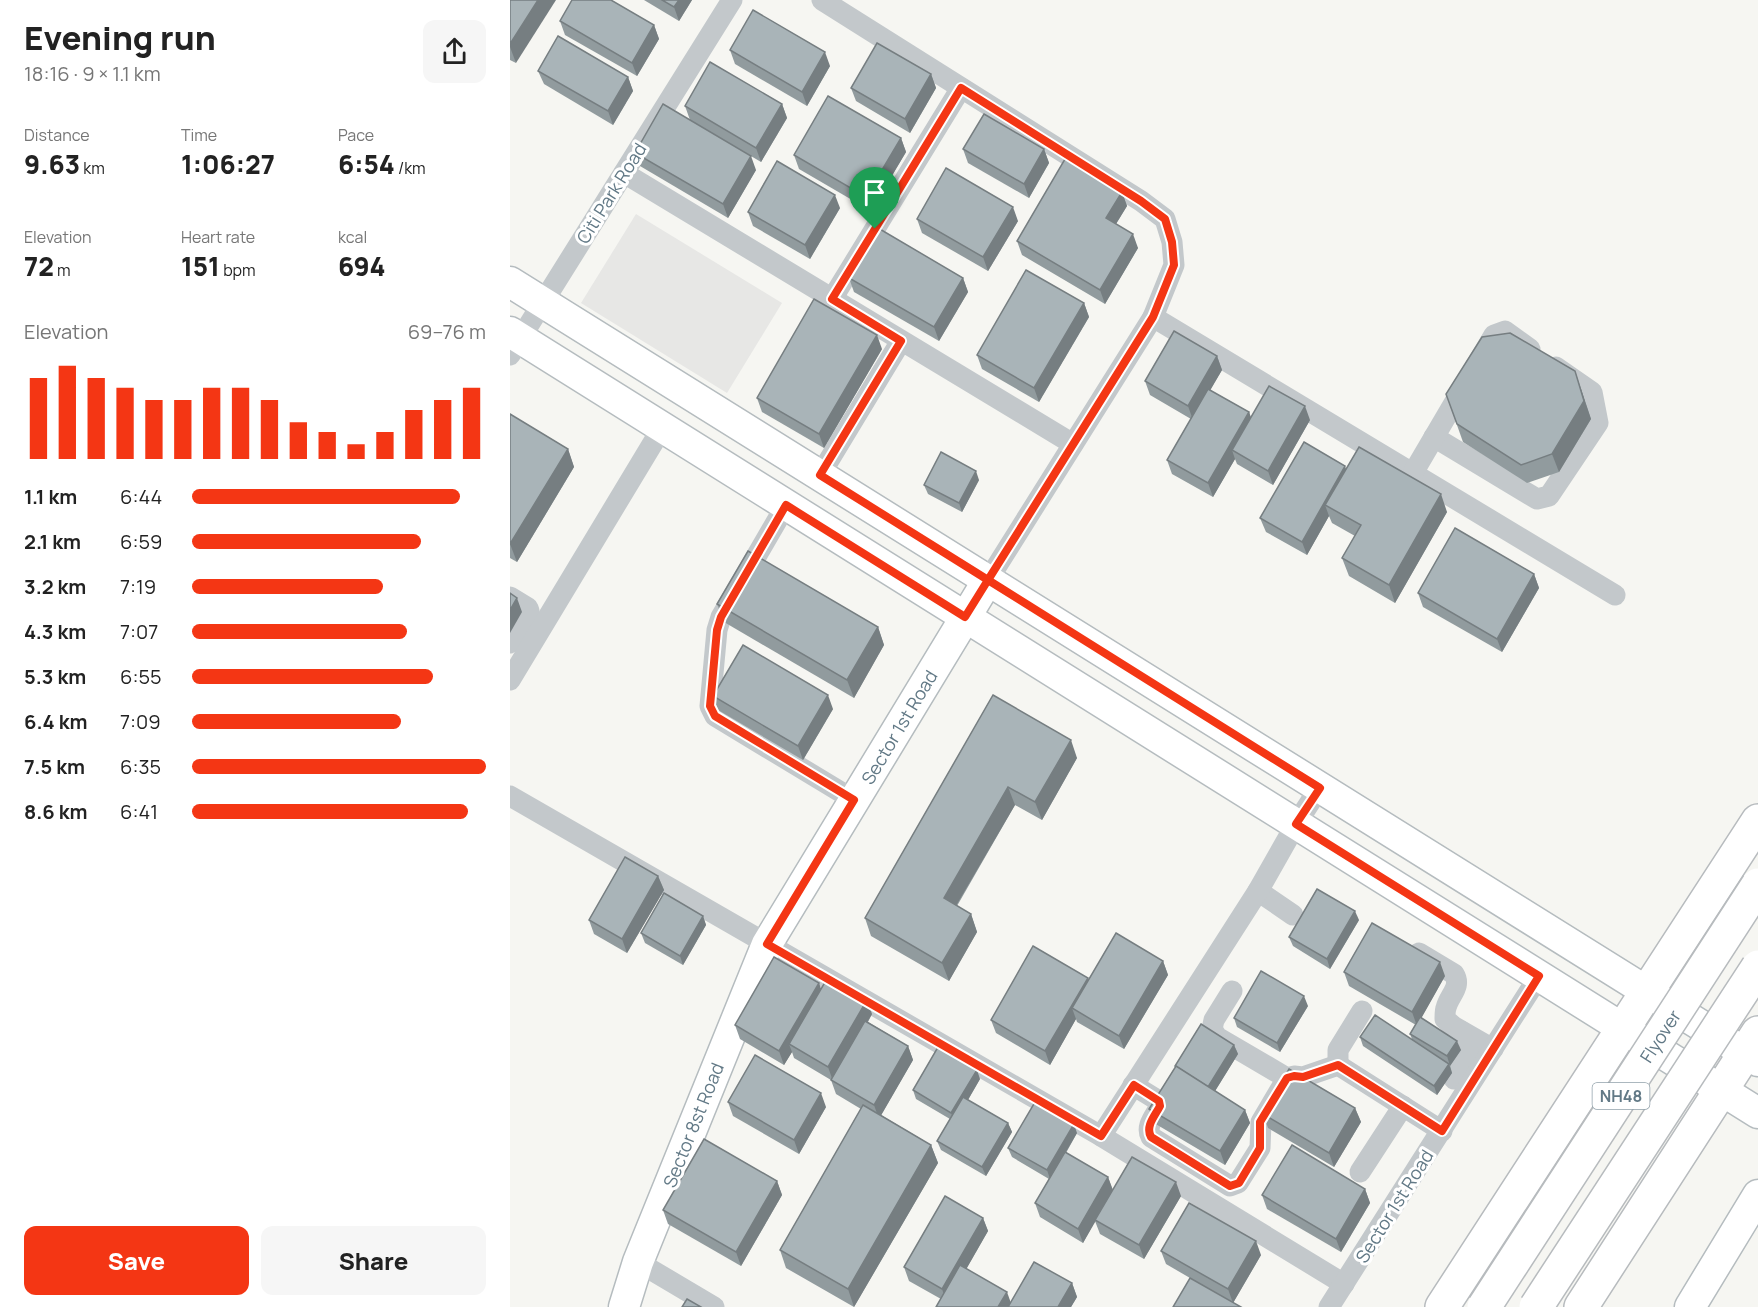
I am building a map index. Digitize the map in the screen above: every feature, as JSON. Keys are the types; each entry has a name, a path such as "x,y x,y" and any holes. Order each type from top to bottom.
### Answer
{"highway":[{"path":"1443,1307 1758,821"},
{"name":"Flyover","path":"1484,1307 1758,885"},
{"name":"NH48","path":"1536,1307 1758,967"},
{"path":"1581,1307 1722,1090 1754,1049"}],"main road":[{"path":"510,282 1647,992 1754,1049"},
{"path":"513,342 663,428 1758,1113"},
{"name":"Sector 1st Road","path":"767,944 988,580"},
{"name":"Sector 8st Road","path":"624,1307 638,1262 767,944"},
{"path":"1690,1307 1758,1195"}],"street":[{"name":"Citi Park Road","path":"513,342 543,302 732,0"},
{"path":"822,0 1141,201 1165,219 1172,242 1174,265 1153,317 988,580"},
{"path":"832,299 961,88"},
{"path":"624,173 1073,444"},
{"path":"1153,317 1615,595"},
{"path":"1413,473 1434,437 1494,335 1505,331 1592,392 1598,423 1549,496 1537,498 1434,437"},
{"path":"820,475 901,341"},
{"path":"510,680 663,428"},
{"path":"786,505 721,617 717,630 710,706 715,716 854,800"},
{"path":"510,597 528,608 529,611 510,643"},
{"path":"1101,1136 1258,891 1296,824 1320,788"},
{"path":"510,796 1101,1136 1344,1284"},
{"path":"1258,891 1293,915"},
{"path":"1406,946 1454,974 1457,986 1445,1009 1445,1019 1493,1050"},
{"name":"Sector 1st Road","path":"1329,1307 1539,976"},
{"path":"1232,992 1214,1020 1212,1029 1217,1036 1287,1078"},
{"path":"1338,1065 1338,1050 1362,1011"},
{"path":"1454,1079 1469,1054 1461,1046 1461,1031"},
{"path":"1134,1085 1159,1101 1160,1106 1149,1126 1148,1132 1151,1137 1230,1186 1239,1183 1260,1148 1260,1122 1287,1078 1303,1077 1338,1065"},
{"path":"1338,1065 1442,1131"},
{"path":"1360,1172 1403,1106"},
{"path":"638,1262 714,1307"}],"shaded area":[{"path":"636,214 782,303 727,393 581,303"}],"building":[{"path":"510,0 538,0 510,44"},
{"path":"572,0 611,0 654,25 632,63 560,21"},
{"path":"662,0 679,0 674,7"},
{"path":"753,10 825,52 802,92 730,50"},
{"path":"558,36 628,77 608,111 538,71"},
{"path":"877,43 931,74 905,119 851,88"},
{"path":"710,62 782,104 756,148 685,106"},
{"path":"828,96 901,138 866,197 794,155"},
{"path":"663,104 751,156 723,204 635,153"},
{"path":"984,114 1044,149 1024,184 963,149"},
{"path":"1065,159 1122,192 1106,218 1133,234 1100,290 1017,241"},
{"path":"777,161 835,195 805,245 748,212"},
{"path":"946,168 1013,207 983,257 917,219"},
{"path":"878,228 963,278 934,327 849,278"},
{"path":"1026,270 1084,303 1034,388 977,355"},
{"path":"814,299 877,335 819,434 757,398"},
{"path":"1174,331 1217,356 1188,406 1145,381"},
{"path":"1510,333 1575,371 1584,401 1552,454 1521,465 1457,424 1446,394 1482,337"},
{"path":"1269,386 1305,406 1268,471 1232,450"},
{"path":"1208,389 1249,412 1208,483 1167,460"},
{"path":"510,414 568,449 510,544"},
{"path":"1304,442 1345,466 1302,542 1260,518"},
{"path":"1359,447 1441,494 1389,585 1342,558 1361,525 1325,505"},
{"path":"941,452 976,471 959,503 924,485"},
{"path":"1455,528 1534,574 1497,639 1418,593"},
{"path":"748,551 878,627 847,680 717,604"},
{"path":"510,593 517,598 510,610"},
{"path":"743,645 828,695 798,746 713,696"},
{"path":"993,695 1071,740 1035,802 1008,787 944,898 971,914 942,963 865,918"},
{"path":"625,857 658,876 622,939 589,920"},
{"path":"1317,889 1355,911 1327,959 1289,937"},
{"path":"664,893 703,916 680,956 641,933"},
{"path":"1372,923 1440,962 1412,1012 1344,972"},
{"path":"1116,933 1163,961 1119,1036 1072,1008"},
{"path":"1033,946 1088,978 1045,1051 991,1020"},
{"path":"774,957 819,983 779,1051 735,1025"},
{"path":"1261,971 1304,996 1277,1043 1234,1018"},
{"path":"828,977 867,1000 828,1067 789,1044"},
{"path":"1375,1015 1449,1064 1434,1086 1360,1037"},
{"path":"1420,1017 1457,1041 1447,1056 1410,1034"},
{"path":"865,1021 908,1046 874,1105 831,1080"},
{"path":"1201,1024 1234,1045 1208,1087 1175,1066"},
{"path":"938,1047 977,1070 951,1113 913,1090"},
{"path":"755,1055 821,1093 794,1140 728,1102"},
{"path":"1176,1066 1245,1110 1220,1151 1149,1109"},
{"path":"1289,1069 1355,1108 1329,1153 1263,1114"},
{"path":"963,1097 1008,1123 982,1167 937,1141"},
{"path":"1035,1102 1074,1124 1047,1170 1008,1148"},
{"path":"863,1105 931,1145 848,1289 780,1250"},
{"path":"704,1139 777,1181 736,1252 663,1210"},
{"path":"1292,1145 1365,1189 1336,1239 1262,1195"},
{"path":"1065,1152 1108,1177 1078,1229 1035,1203"},
{"path":"1132,1157 1176,1182 1139,1245 1095,1220"},
{"path":"945,1196 983,1218 942,1289 904,1267"},
{"path":"1189,1203 1256,1241 1228,1289 1161,1251"},
{"path":"1034,1262 1072,1283 1058,1307 1008,1307"},
{"path":"960,1265 1007,1292 998,1307 936,1307"},
{"path":"1190,1278 1241,1307 1173,1307"},
{"path":"687,1299 701,1307 682,1307"}],"route":[{"path":"875,229 832,299 901,341 820,475 988,580 965,617 786,505 721,617 717,630 710,706 715,716 854,800 767,944 1101,1136 1134,1085 1159,1101 1160,1106 1149,1126 1148,1132 1151,1137 1230,1186 1239,1183 1260,1148 1260,1122 1287,1078 1294,1076 1303,1077 1338,1065 1442,1131 1539,976 1296,824 1320,788 988,580 1153,317 1174,265 1172,242 1165,219 1141,201 961,88 875,229"}]}
